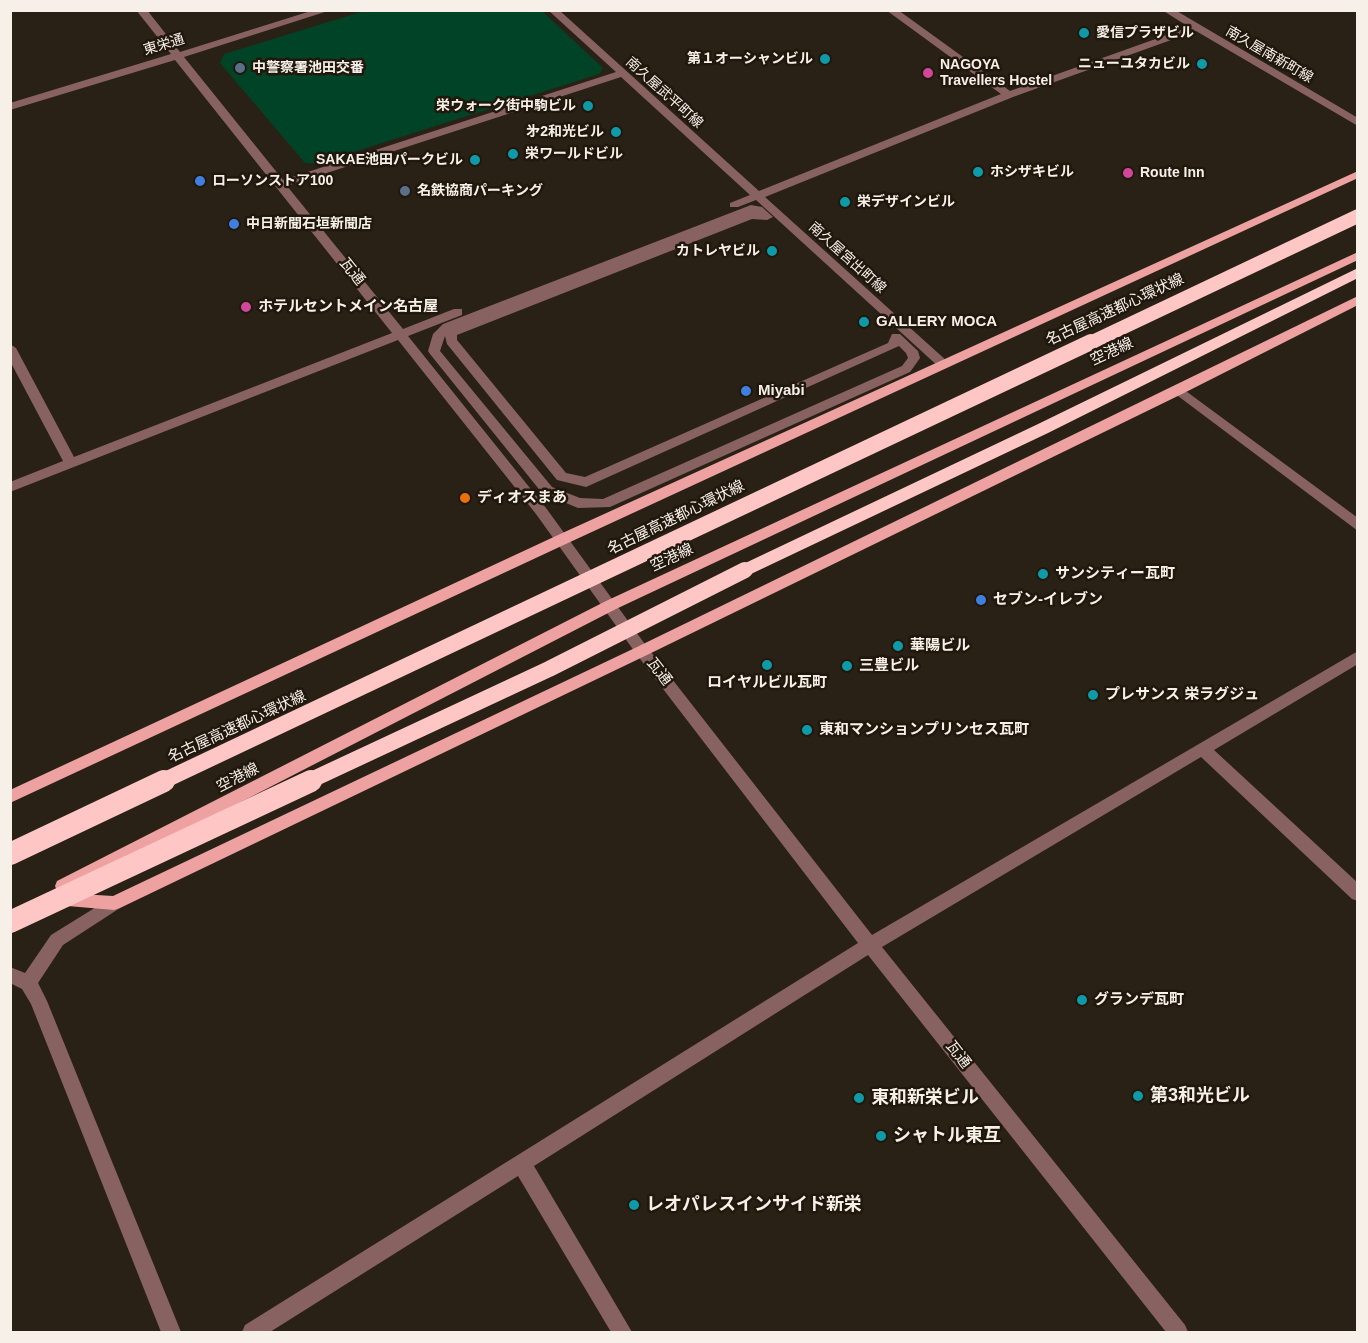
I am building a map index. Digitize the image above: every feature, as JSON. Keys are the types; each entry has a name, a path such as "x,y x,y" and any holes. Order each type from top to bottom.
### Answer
{"highway":[{"name":"名古屋高速都心環状線","path":"10,854 1358,216"},
{"path":"10,922 549,669 745,570 1042,429 1358,272"}],"main road":[{"path":"10,797 563,539 1358,174"},
{"name":"空港線","path":"10,912 610,605 1358,255"},
{"path":"39,898 114,903 642,651 1179,390 1358,300"}],"street":[{"name":"瓦通","path":"141,10 402,334 563,539 642,651 870,945 1178,1332"},
{"name":"東栄通","path":"10,107 326,10"},
{"name":"南久屋武平町線","path":"553,10 756,196"},
{"path":"891,10 1009,95"},
{"name":"南久屋南新町線","path":"1167,10 1358,123"},
{"path":"10,487 1009,95 1196,28"},
{"path":"281,184 621,74"},
{"name":"南久屋宮出町線","path":"756,196 944,365"},
{"path":"752,208 758,209 767,217 751,215 451,333 451,341 562,477 586,482 893,345 896,337 912,351 914,358 906,369 605,504 591,504 578,503 547,490 434,351 436,337 447,327 752,208"},
{"path":"10,348 71,464"},
{"path":"1179,390 1358,526"},
{"path":"252,1332 870,945 1358,657"},
{"path":"1203,749 1358,894"},
{"path":"114,903 57,939 19,979 38,1001 171,1332"},
{"path":"521,1163 622,1332"}],"green space":[{"path":"541,10 603,68 599,74 316,164 305,163 220,63 224,54 364,11"}],"place":[{"name":"愛信プラザビル","path":"1084,33"},
{"name":"第１オーシャンビル","path":"825,59"},
{"name":"ニューユタカビル","path":"1202,64"},
{"name":"中警察署池田交番","path":"240,68"},
{"name":"NAGOYA Travellers Hostel","path":"928,73"},
{"name":"栄ウォーク街中駒ビル","path":"588,106"},
{"name":"㐧2和光ビル","path":"616,132"},
{"name":"栄ワールドビル","path":"513,154"},
{"name":"SAKAE池田パークビル","path":"475,160"},
{"name":"ホシザキビル","path":"978,172"},
{"name":"Route Inn","path":"1128,173"},
{"name":"ローソンストア100","path":"200,181"},
{"name":"名鉄協商パーキング","path":"405,191"},
{"name":"栄デザインビル","path":"845,202"},
{"name":"中日新聞石垣新聞店","path":"234,224"},
{"name":"カトレヤビル","path":"772,251"},
{"name":"ホテルセントメイン名古屋","path":"246,307"},
{"name":"GALLERY MOCA","path":"864,322"},
{"name":"Miyabi","path":"746,391"},
{"name":"ディオスまあ","path":"465,498"},
{"name":"サンシティー瓦町","path":"1043,574"},
{"name":"セブン-イレブン","path":"981,600"},
{"name":"華陽ビル","path":"898,646"},
{"name":"ロイヤルビル瓦町","path":"767,665"},
{"name":"三豊ビル","path":"847,666"},
{"name":"プレサンス 栄ラグジュ","path":"1093,695"},
{"name":"東和マンションプリンセス瓦町","path":"807,730"},
{"name":"グランデ瓦町","path":"1082,1000"},
{"name":"第3和光ビル","path":"1138,1096"},
{"name":"東和新栄ビル","path":"859,1098"},
{"name":"シャトル東互","path":"881,1136"},
{"name":"レオパレスインサイド新栄","path":"634,1205"}]}
